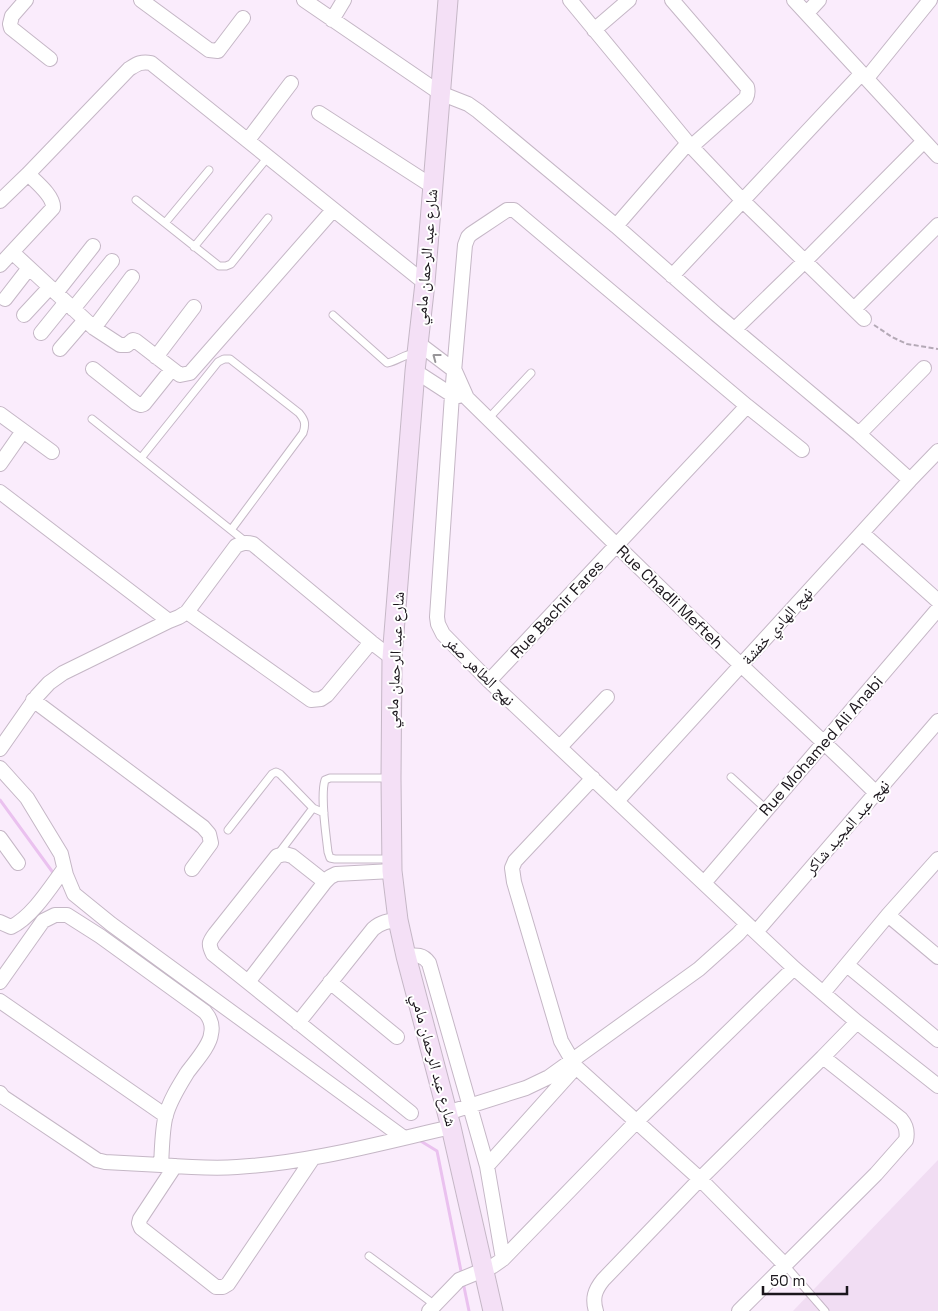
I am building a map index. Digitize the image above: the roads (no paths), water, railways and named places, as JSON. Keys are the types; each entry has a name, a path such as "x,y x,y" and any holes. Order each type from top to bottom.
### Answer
{"street":[{"path":"26,0 12,16 11,28 50,59"},
{"path":"141,0 209,50 218,51 243,18"},
{"path":"304,0 440,93 468,104 478,111 616,226 910,480"},
{"path":"332,20 344,0"},
{"name":"شارع عبد الرحمان مامي","path":"448,0 425,282 416,356 392,658 392,865 398,920 406,956 449,1120 493,1311"},
{"path":"570,0 690,145 743,201 859,314 938,224"},
{"path":"594,30 629,0"},
{"path":"616,226 690,145 748,95 747,87 672,0"},
{"path":"794,0 938,156"},
{"path":"807,13 819,0"},
{"path":"672,276 781,158 865,76 932,0 938,4"},
{"path":"0,201 130,69 144,62 151,63 425,282"},
{"path":"248,140 291,83"},
{"path":"319,113 432,186"},
{"path":"735,329 924,141"},
{"path":"0,266 53,208 54,203 49,195 28,174"},
{"path":"12,252 90,324 120,345 127,345 136,340 180,375 190,373 333,210"},
{"name":"نهج الطاهر صفر","path":"747,406 514,210 507,210 470,234 465,245 452,395 438,624 443,634 489,681 794,968 856,1022 938,1086"},
{"path":"41,333 92,246"},
{"path":"24,315 61,298 112,261"},
{"path":"5,299 29,268"},
{"path":"60,349 90,324 132,277"},
{"path":"156,357 194,307"},
{"path":"416,356 455,371 467,398"},
{"path":"416,356 452,395 467,398"},
{"path":"859,434 924,368"},
{"path":"93,369 141,405 144,404 172,369"},
{"name":"Rue Chadli Mefteh","path":"467,398 617,546 876,793"},
{"path":"747,406 802,450"},
{"name":"Rue Bachir Fares","path":"489,681 747,406"},
{"path":"0,414 52,452"},
{"path":"0,464 23,431"},
{"name":"نهج الهادي خفشة","path":"617,801 938,451"},
{"path":"0,492 169,621"},
{"path":"862,534 938,602"},
{"path":"0,749 33,700 49,683 63,673 187,612 236,546 247,542 253,544 392,658"},
{"name":"Rue Mohamed Ali Anabi","path":"704,883 938,609"},
{"path":"187,612 311,700 321,699 327,695 371,642"},
{"path":"560,747 607,697"},
{"path":"33,700 203,827 209,834 211,843 192,869"},
{"name":"نهج عبد المجيد شاكر","path":"574,1064 699,969 738,934 752,928 876,793 938,721"},
{"path":"0,768 27,798 61,854 64,869 74,894 111,924 404,1138"},
{"path":"592,778 515,861 512,868 514,882 561,1040 574,1064 700,1179 785,1265"},
{"path":"0,838 18,863"},
{"path":"325,882 292,856 284,854 277,856 210,942 210,948 213,954 411,1113"},
{"path":"819,989 847,964 888,915 937,862"},
{"path":"248,982 330,877 336,874 392,865"},
{"path":"0,922 11,927 20,923 40,901 64,869"},
{"path":"0,982 44,920 55,915 66,915 93,931 202,1009 208,1016 212,1026 211,1036 173,1097 166,1116 168,1166 139,1223 141,1228 216,1287 223,1288 228,1284 313,1158"},
{"path":"888,915 938,957"},
{"path":"298,1023 373,929 387,921 398,920"},
{"path":"406,956 420,955 429,963 486,1166 504,1259"},
{"path":"847,964 938,1040"},
{"path":"432,1308 459,1280 493,1266 504,1259 636,1122 794,968"},
{"path":"330,982 397,1037"},
{"path":"0,1001 166,1116"},
{"path":"596,1311 594,1296 603,1280 856,1022"},
{"path":"739,1311 876,1174 903,1145 908,1134 901,1119 822,1057"},
{"path":"0,1093 2,1097 97,1160 168,1166 239,1167 313,1158 404,1138 449,1120 470,1106 538,1083 574,1064"},
{"path":"486,1166 574,1064"}],"lane":[{"path":"194,247 268,157"},
{"path":"165,223 209,170"},
{"path":"136,200 219,266 231,264 268,218"},
{"path":"333,315 384,362 391,363 406,354 416,356"},
{"path":"141,458 218,362 224,359 230,359 299,413 306,425 303,433 231,530"},
{"path":"488,419 531,373"},
{"path":"92,419 247,542"},
{"path":"228,830 272,774 276,772 312,808 324,813"},
{"path":"732,777 766,809"},
{"path":"391,778 330,778 326,780 324,786 324,813 330,858 392,865"},
{"path":"277,856 312,808"},
{"path":"369,1256 432,1308"},
{"path":"785,1265 826,1311"}],"waterway":[{"path":"0,800 54,874"},
{"path":"419,1140 437,1151 462,1276"},
{"path":"463,1282 469,1311"}]}
